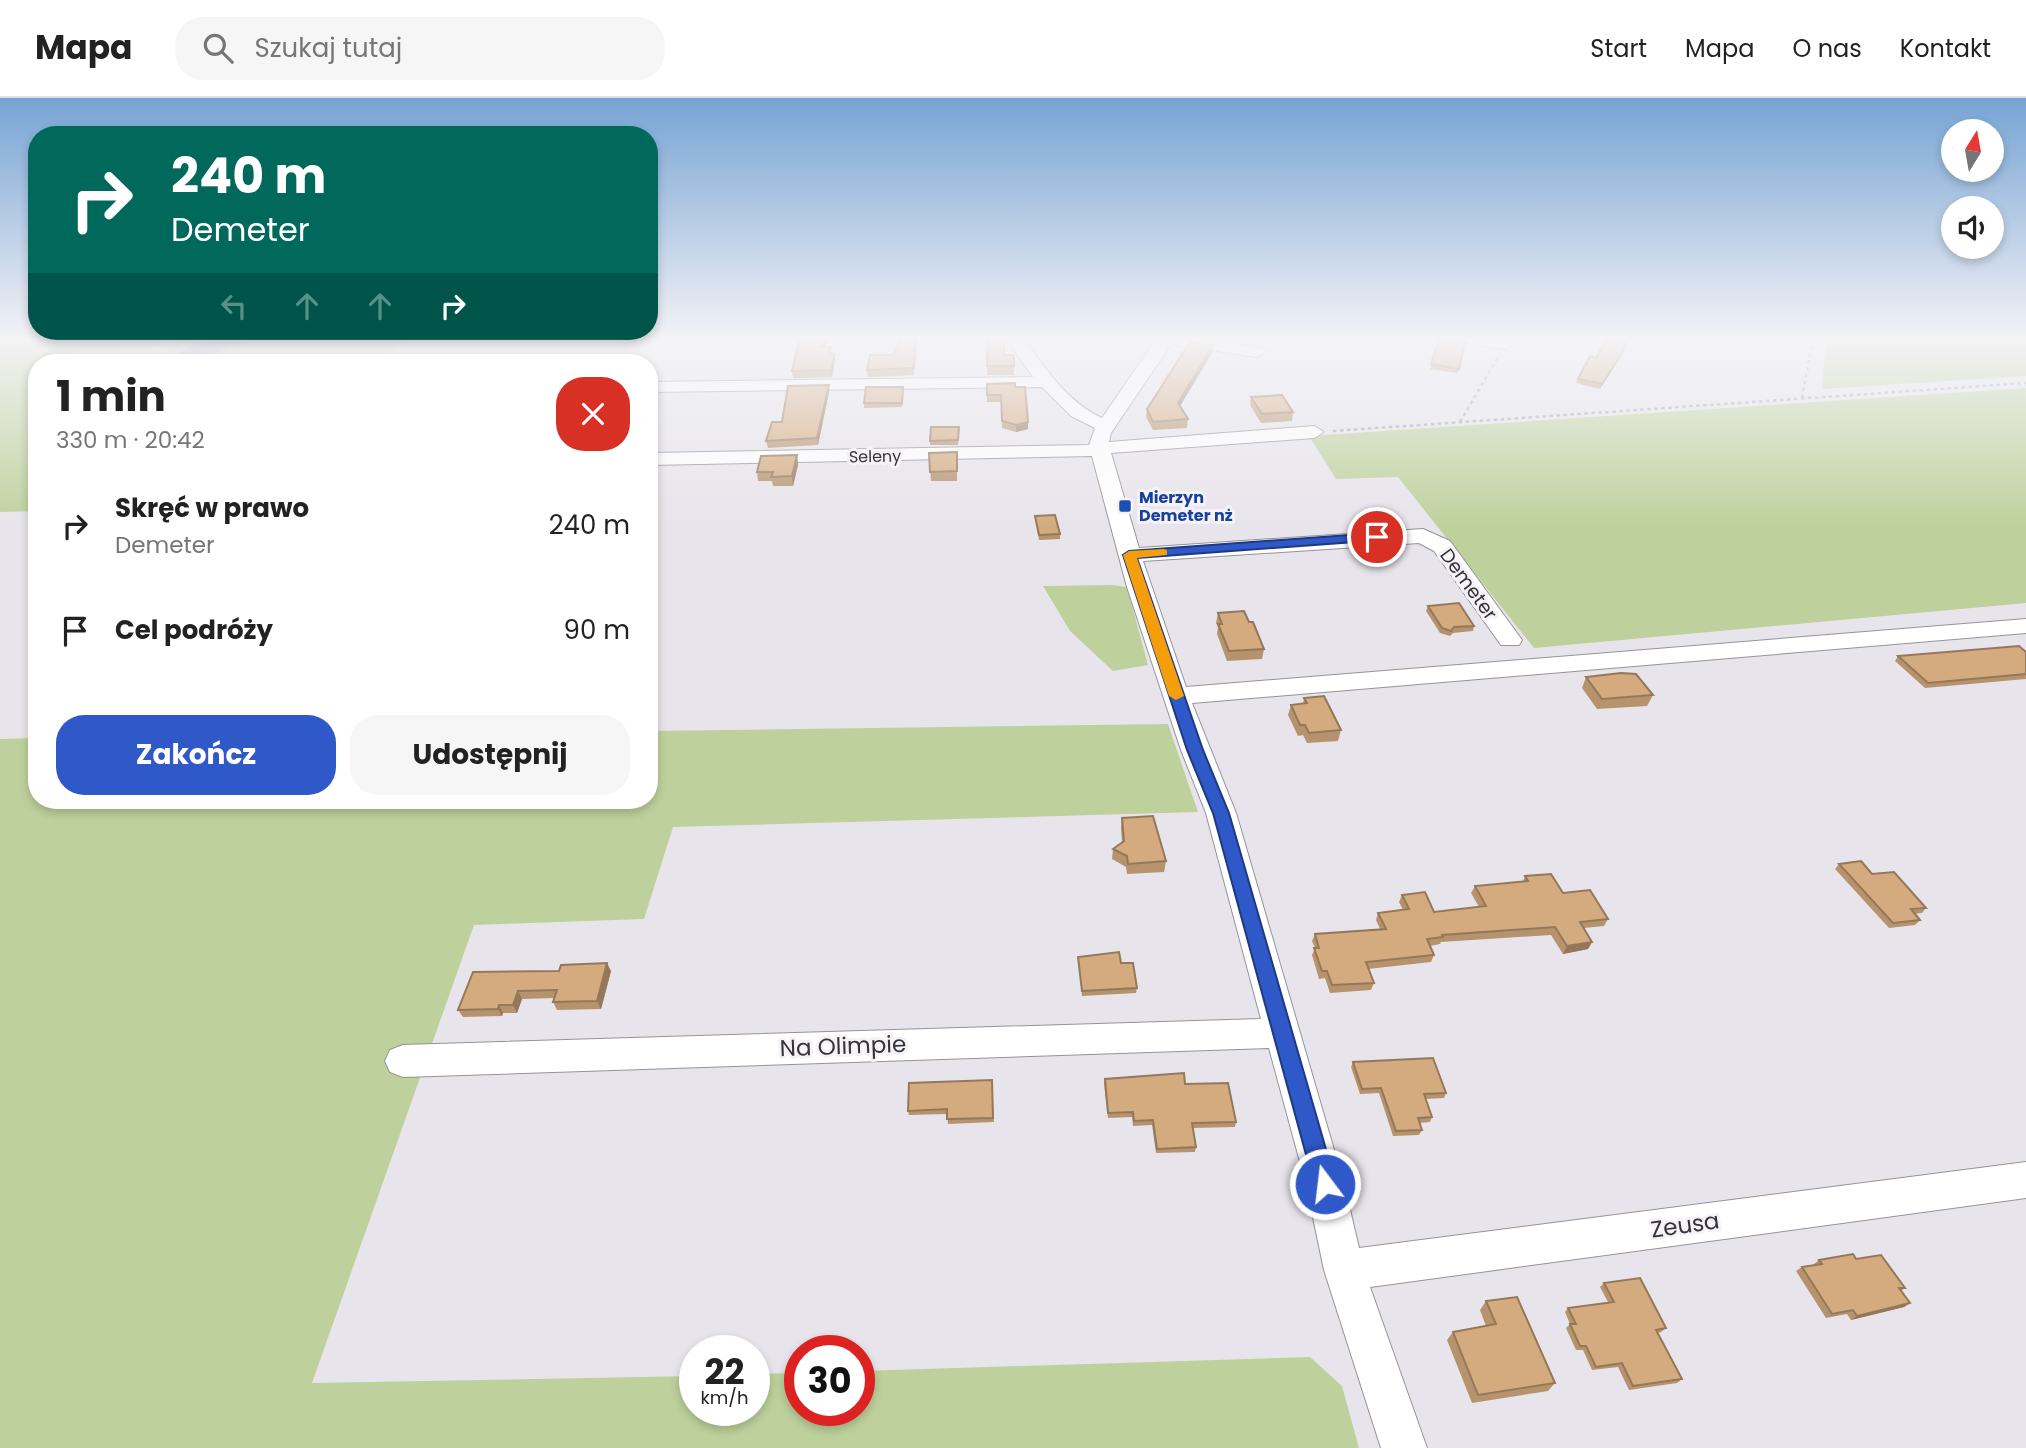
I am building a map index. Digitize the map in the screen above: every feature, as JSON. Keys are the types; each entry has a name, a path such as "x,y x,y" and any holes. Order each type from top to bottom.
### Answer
{"street":[{"path":"1067,401 1103,438 1129,555 1177,696 1221,813 1325,1184 1344,1270 1404,1448"},
{"path":"1103,438 1127,401"},
{"name":"Seleny","path":"658,459 1073,453 1103,438 1314,432"},
{"name":"Demeter","path":"1129,555 1423,536 1442,547 1510,640"},
{"path":"1177,696 2026,626"},
{"name":"Na Olimpie","path":"403,1062 1283,1033"},
{"name":"Zeusa","path":"1344,1270 2026,1180"}],"path":[{"path":"1460,422 1472,401"},
{"path":"1314,432 1758,401"}],"green space":[{"path":"0,401 28,401 28,511 0,512"},
{"path":"1832,401 2026,401 2026,603 1534,648 1398,477 1336,479 1309,436"},
{"path":"1043,586 1127,587 1148,665 1113,671 1070,631"},
{"path":"1168,724 1198,812 673,827 644,919 474,925 312,1383 679,1376 679,1426 770,1426 770,1374 784,1373 784,1426 875,1426 875,1371 1310,1357 1342,1386 1359,1448 0,1448 0,739 28,738 28,809 658,809 658,731"}],"building":[{"path":"786,401 825,401 817,438 766,441 772,422 782,422"},
{"path":"864,401 902,401 902,403"},
{"path":"1001,401 1026,401 1028,422 1016,425 1002,421"},
{"path":"1152,401 1179,401 1188,419 1153,422 1147,409"},
{"path":"1254,401 1286,401 1293,412 1262,414"},
{"path":"931,427 959,427 958,440 930,441"},
{"path":"957,452 957,471 930,472 929,453"},
{"path":"797,455 792,476 771,477 773,472 757,472 761,456"},
{"path":"1055,515 1060,534 1039,535 1035,516"},
{"path":"1459,603 1474,626 1454,627 1451,631 1442,628 1428,606"},
{"path":"1244,611 1249,622 1253,622 1264,649 1229,651 1218,624 1222,624 1218,613"},
{"path":"2019,646 2026,652 2026,674 1928,683 1898,656"},
{"path":"1636,674 1653,695 1602,699 1586,677"},
{"path":"1324,696 1341,730 1309,733 1305,725 1300,725 1291,705 1307,703 1304,698"},
{"path":"1153,816 1166,861 1128,864 1127,856 1113,849 1124,841 1122,818"},
{"path":"1861,861 1872,874 1894,872 1926,908 1911,909 1920,920 1893,923 1839,864"},
{"path":"1551,874 1563,893 1590,890 1608,919 1580,922 1592,942 1567,946 1555,927 1442,935 1443,937 1427,939 1434,955 1366,962 1374,983 1332,985 1327,971 1322,971 1314,948 1319,948 1315,934 1386,929 1378,913 1409,909 1402,895 1425,892 1434,912 1486,906 1475,886 1528,881 1525,876"},
{"path":"1119,952 1121,963 1133,963 1137,988 1082,991 1078,957"},
{"path":"607,963 597,1001 553,1002 557,990 518,991 513,1005 499,1005 498,1009 458,1010 473,972 559,971 561,965"},
{"path":"1433,1058 1446,1093 1424,1094 1432,1117 1418,1118 1422,1130 1396,1131 1381,1088 1362,1089 1353,1062"},
{"path":"1184,1073 1185,1084 1228,1083 1236,1122 1192,1123 1196,1147 1157,1149 1153,1120 1134,1121 1133,1112 1108,1113 1105,1079"},
{"path":"992,1080 993,1118 947,1119 947,1109 908,1111 909,1083"},
{"path":"1853,1254 1856,1259 1881,1255 1905,1288 1899,1288 1910,1303 1857,1316 1853,1310 1832,1314 1802,1267 1822,1264 1819,1260"},
{"path":"1640,1278 1666,1328 1656,1330 1682,1379 1633,1386 1622,1363 1596,1367 1586,1346 1580,1346 1570,1324 1576,1324 1568,1308 1614,1302 1604,1283"},
{"path":"1517,1297 1555,1383 1478,1395 1453,1332 1496,1324 1486,1301"}],"slow traffic":[{"path":"1163,552 1129,555 1176,696"}],"place":[{"name":"Mierzyn Demeter nż","path":"1125,506"}],"route":[{"path":"1325,1184 1221,813 1195,750 1129,555 1377,537"}]}
